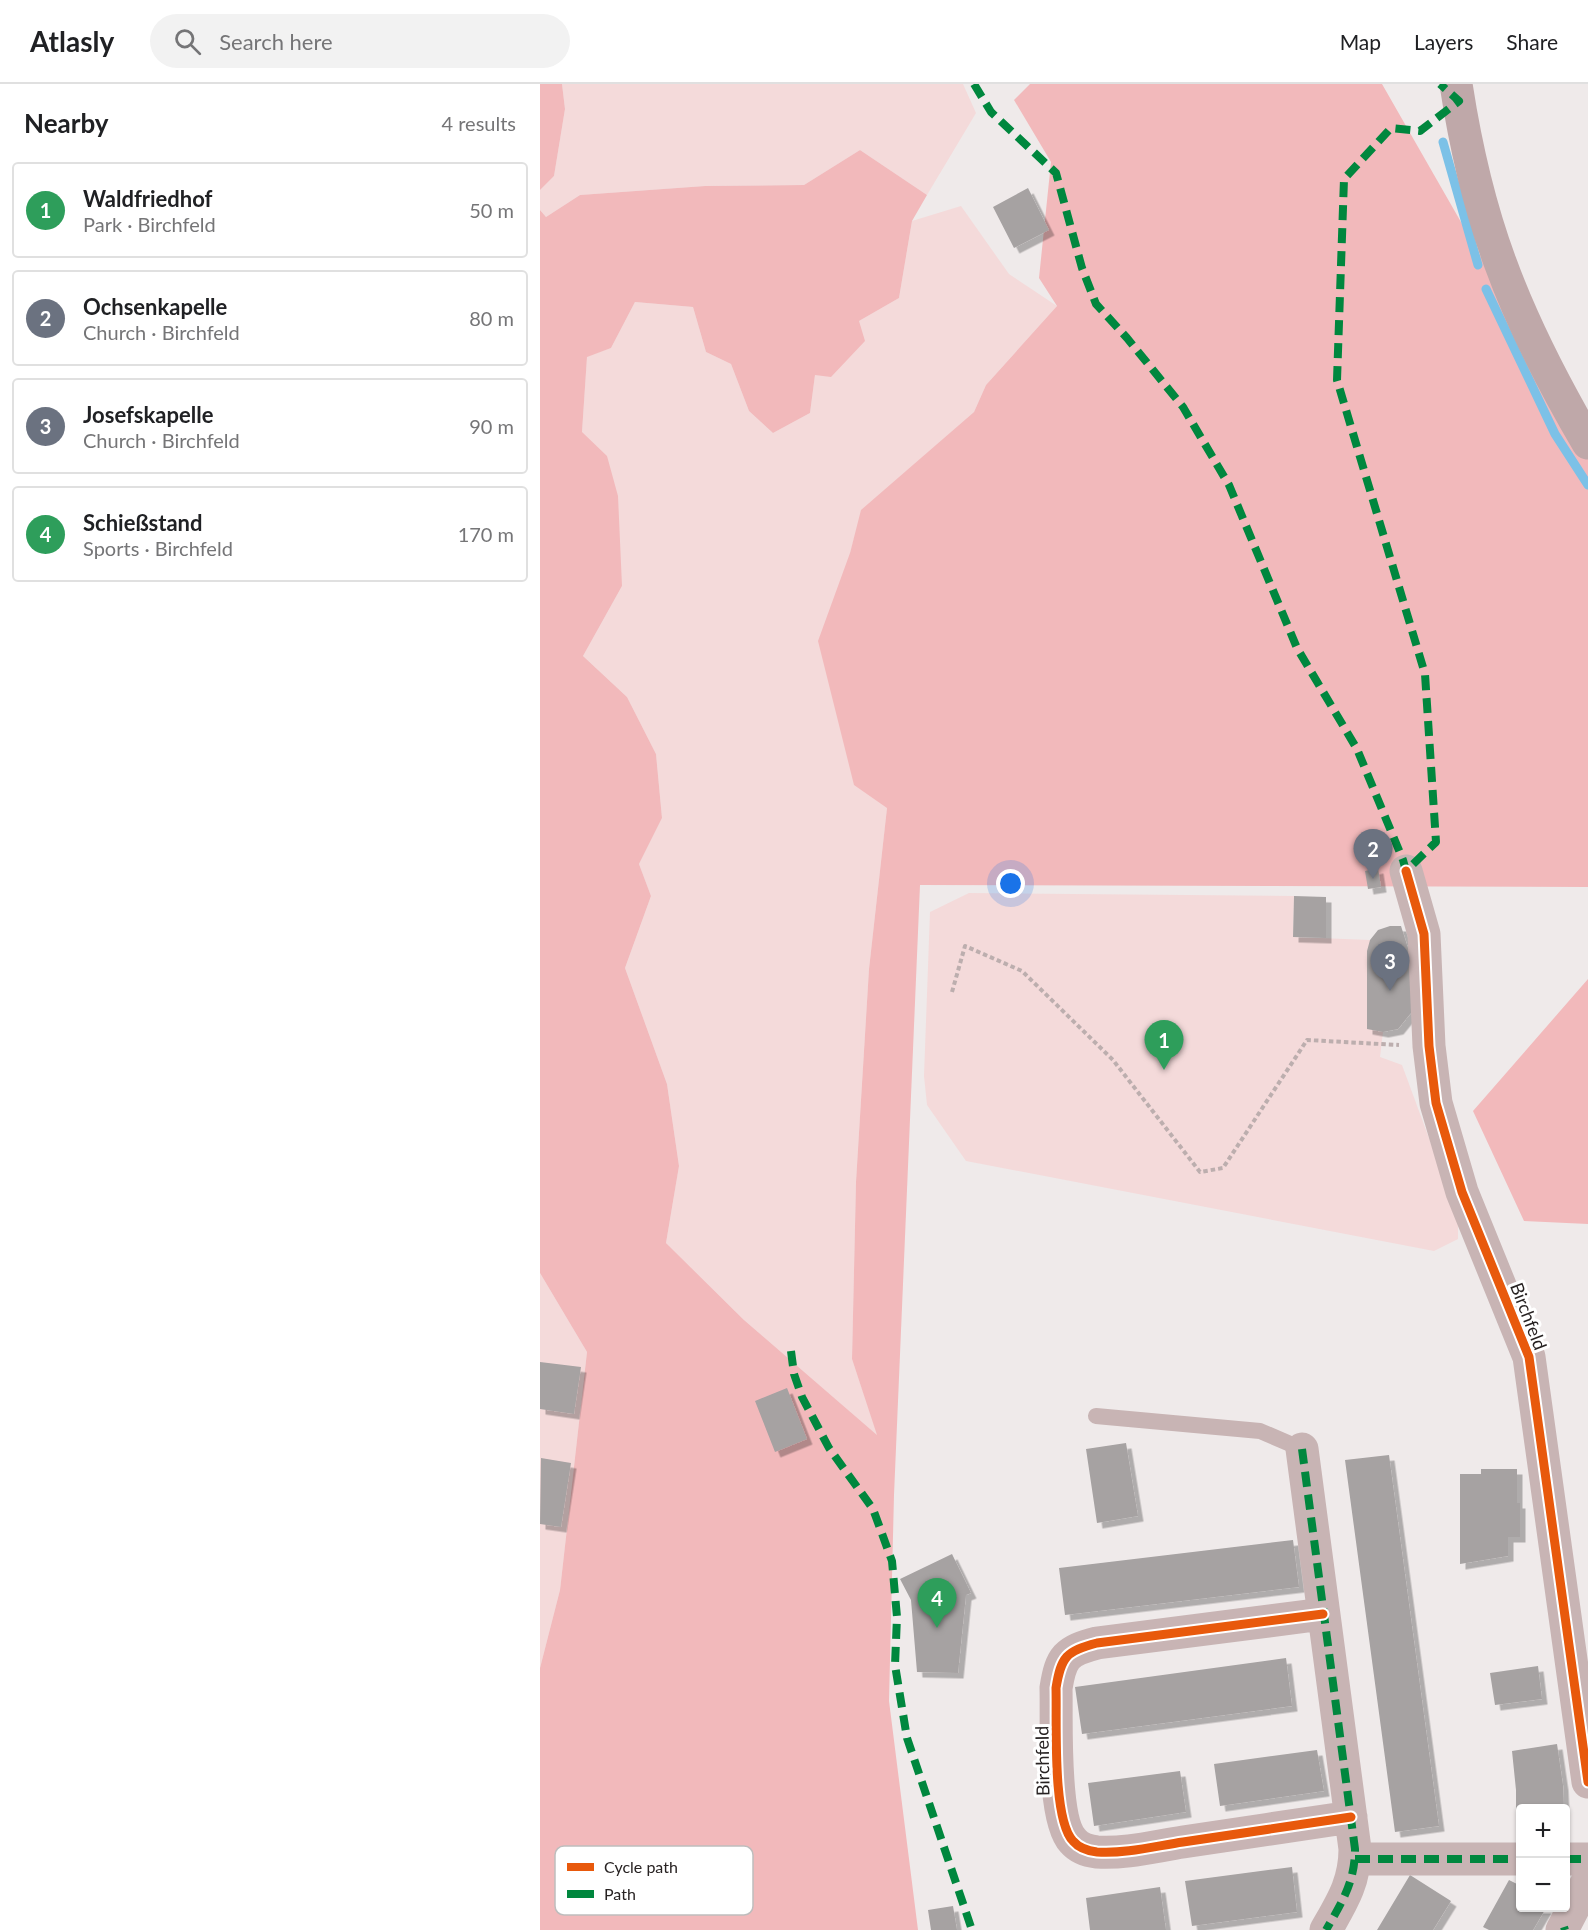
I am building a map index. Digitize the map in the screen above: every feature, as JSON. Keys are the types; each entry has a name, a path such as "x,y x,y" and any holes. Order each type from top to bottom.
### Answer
{"main road":[{"path":"1456,84 1470,155 1500,261 1542,358 1588,443"}],"street":[{"name":"Birchfeld","path":"1406,871 1424,934 1429,1046 1436,1103 1462,1192 1529,1357 1588,1782"},
{"path":"1302,1449 1355,1859 1350,1884 1326,1930"},
{"name":"Birchfeld","path":"1323,1614 1097,1643 1072,1652 1063,1660 1056,1688 1059,1806 1065,1829 1072,1840 1082,1848 1096,1852 1113,1852 1351,1817"},
{"path":"1355,1859 1516,1859"},
{"path":"1570,1859 1588,1859"},
{"path":"1562,1930 1588,1880"}],"lane":[{"path":"1096,1416 1260,1431 1302,1449"}],"path":[{"path":"952,992 964,946 1022,971 1113,1060 1200,1172 1223,1168 1307,1041 1429,1046"}],"shaded area":[{"path":"540,84 562,84 565,109 554,176 540,190"},
{"path":"562,84 963,84 976,113 927,195 860,150 804,185 705,186 580,195 546,217 540,210 540,190 554,176 565,109"},
{"path":"1030,84 1382,84 1588,444 1588,887 920,885 894,1495 889,1701 918,1930 540,1930 540,1668 560,1590 587,1352 540,1273 540,210 546,217 580,195 705,186 804,185 860,150 927,195 912,221 899,298 859,321 865,341 831,377 815,375 810,413 773,433 749,411 731,364 706,352 693,307 635,302 611,348 587,357 582,432 607,456 618,496 622,586 583,656 627,697 656,754 662,818 639,864 651,896 625,968 667,1084 679,1166 666,1243 744,1320 877,1435 852,1359 856,1182 869,969 887,808 854,785 818,641 850,553 861,510 974,412 986,385 1057,306 1039,278 1051,162 1014,100"},
{"path":"961,206 1009,274 1057,306 986,385 974,412 862,510 850,553 887,808 869,969 856,1182 852,1359 878,1436 744,1320 666,1243 679,1166 667,1084 625,968 651,896 639,864 662,818 656,754 627,697 583,656 622,586 582,432 587,356 611,348 635,302 693,307 706,352 731,364 749,411 773,433 810,413 815,375 859,321 899,298 912,221"},
{"path":"969,893 1294,896 1293,937 1370,940 1383,1032 1380,1057 1402,1065 1458,1217 1458,1239 1434,1251 966,1161 927,1105 924,1076 930,912"},
{"path":"1588,979 1588,1224 1524,1221 1473,1111"},
{"path":"540,1273 587,1352 560,1590 540,1668"}],"building":[{"path":"1028,188 1049,230 1014,248 993,207"},
{"path":"1378,868 1381,887 1368,889 1365,871"},
{"path":"1294,896 1326,897 1326,938 1293,937"},
{"path":"1390,926 1401,926 1408,948 1412,978 1411,1013 1398,1029 1383,1032 1367,1029 1367,951 1370,940 1378,930"},
{"path":"540,1362 581,1367 574,1414 540,1409"},
{"path":"787,1388 807,1439 775,1452 755,1401"},
{"path":"1126,1443 1138,1516 1097,1523 1086,1449"},
{"path":"1389,1455 1439,1826 1395,1832 1345,1460"},
{"path":"541,1458 571,1463 561,1527 540,1524"},
{"path":"1481,1469 1517,1469 1520,1537 1508,1537 1508,1556 1460,1564 1460,1474 1481,1474"},
{"path":"1293,1540 1299,1587 1065,1615 1059,1568"},
{"path":"952,1554 971,1593 966,1595 958,1673 917,1672 911,1600 900,1579"},
{"path":"1286,1658 1292,1706 1082,1734 1075,1687"},
{"path":"1538,1666 1542,1699 1495,1705 1490,1673"},
{"path":"1557,1744 1564,1804 1516,1804 1512,1751"},
{"path":"1317,1750 1324,1791 1220,1806 1214,1764"},
{"path":"1180,1771 1186,1812 1094,1826 1088,1783"},
{"path":"1292,1867 1297,1912 1192,1926 1185,1881"},
{"path":"1410,1875 1451,1901 1433,1930 1377,1930"},
{"path":"1509,1880 1516,1884 1516,1912 1544,1912 1533,1930 1489,1930 1483,1927"},
{"path":"1160,1887 1166,1930 1090,1930 1086,1898"},
{"path":"953,1906 957,1930 931,1930 928,1910"}],"waterway":[{"path":"1443,142 1478,265"},
{"path":"1486,289 1555,434 1588,485"}],"marked path":[{"path":"974,84 991,112 1056,173 1082,268 1096,304 1183,407 1229,485 1297,648 1357,749 1406,871 1436,842 1425,674 1337,380 1344,179 1391,128 1420,131 1459,101 1440,84"},
{"path":"791,1351 794,1374 802,1397 829,1448 873,1509 892,1561 897,1617 895,1665 907,1738 972,1930"},
{"path":"1302,1449 1355,1849 1350,1882 1326,1930"},
{"path":"1355,1859 1516,1859"},
{"path":"1570,1859 1588,1859"}],"cycle path":[{"path":"1406,871 1424,934 1429,1046 1436,1103 1462,1192 1529,1357 1588,1782"},
{"path":"1323,1614 1097,1643 1072,1653 1063,1662 1056,1688 1059,1792 1066,1829 1073,1841 1084,1849 1097,1852 1129,1851 1351,1817"}],"place":[{"name":"Ochsenkapelle","path":"1373,879"},
{"name":"Josefskapelle","path":"1390,991"},
{"name":"Waldfriedhof","path":"1164,1070"},
{"name":"Schießstand","path":"937,1628"}]}
